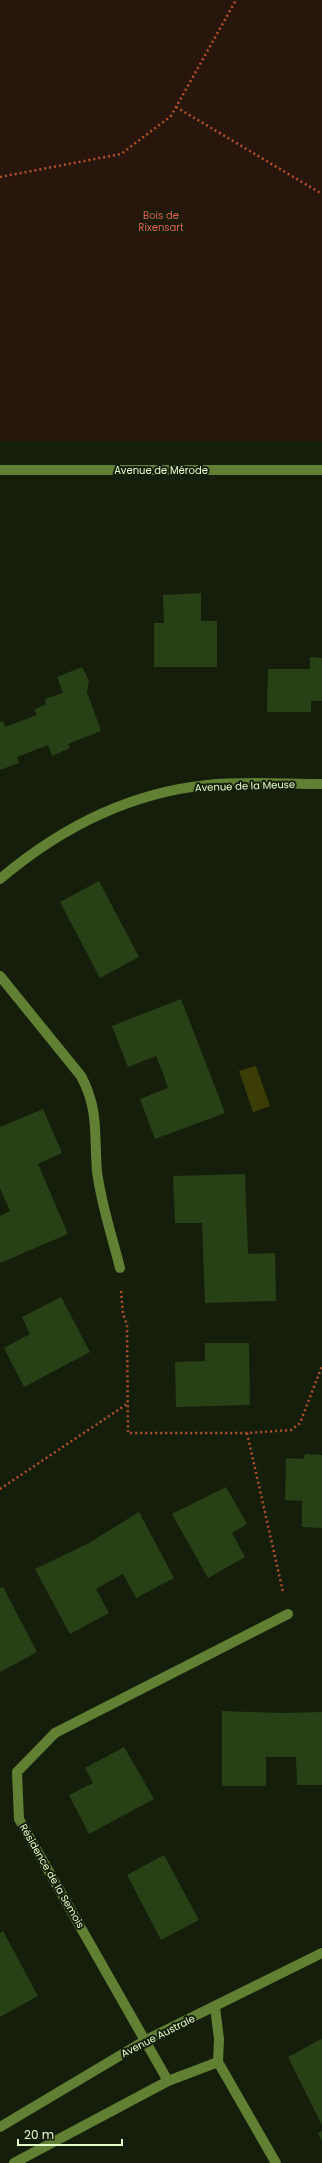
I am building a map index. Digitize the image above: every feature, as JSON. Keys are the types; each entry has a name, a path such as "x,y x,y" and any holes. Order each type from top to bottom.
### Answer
{"street":[{"name":"Avenue de Mérode","path":"0,470 322,470"},
{"name":"Avenue de la Meuse","path":"0,879 18,864 73,827 129,802 154,794 207,785 322,784"},
{"path":"0,976 80,1076 88,1089 94,1113 97,1170 102,1198 120,1268"},
{"name":"Résidence de la Semois","path":"168,2081 20,1819 17,1772 55,1733 288,1614"},
{"name":"Avenue Australe","path":"0,2127 146,2040 322,1953"},
{"path":"215,2007 219,2039 218,2062 276,2163"},
{"path":"14,2163 168,2081 218,2062"}],"path":[{"path":"0,177 122,154 171,116 236,0"},
{"path":"176,108 322,194"},
{"path":"120,1268 123,1314 127,1325 128,1433 246,1433 291,1430 300,1423 322,1366"},
{"path":"0,1489 127,1404"},
{"path":"246,1433 288,1614"}],"green space":[{"name":"Bois de Rixensart","path":"0,0 322,0 322,441 0,441"}],"shaded area":[{"path":"256,1066 270,1106 253,1112 239,1071"}],"building":[{"path":"201,593 201,621 217,621 217,667 154,667 154,623 164,623 163,595"},
{"path":"310,657 322,658 322,701 311,701 311,712 267,712 268,669 310,669"},
{"path":"82,667 89,681 87,692 101,731 68,744 70,748 52,756 48,745 17,757 19,763 0,770 0,722 3,721 5,727 37,715 34,710 46,704 45,699 63,693 57,677"},
{"path":"99,881 139,957 100,978 60,902"},
{"path":"181,999 225,1113 155,1139 140,1099 168,1088 162,1071 156,1056 128,1067 112,1026"},
{"path":"43,1109 62,1153 38,1164 68,1234 0,1263 0,1216 10,1211 0,1188 0,1127"},
{"path":"245,1174 248,1254 275,1253 276,1301 205,1303 202,1223 175,1223 173,1176"},
{"path":"61,1297 90,1352 24,1387 4,1348 30,1334 22,1317"},
{"path":"205,1343 249,1343 250,1405 176,1407 175,1362 205,1361"},
{"path":"305,1454 322,1455 322,1528 302,1527 302,1501 285,1500 286,1458 304,1459"},
{"path":"226,1487 247,1524 232,1533 245,1557 208,1578 172,1514"},
{"path":"139,1512 174,1578 136,1598 123,1574 108,1582 96,1589 109,1613 70,1634 35,1569 89,1543"},
{"path":"3,1587 37,1652 0,1672 0,1588"},
{"path":"222,1711 282,1713 322,1712 322,1785 297,1785 296,1757 266,1757 266,1786 222,1786"},
{"path":"124,1747 154,1799 89,1834 69,1795 93,1783 85,1768"},
{"path":"164,1855 199,1920 161,1940 127,1875"},
{"path":"3,1931 38,1996 0,2017 0,1933"},
{"path":"321,2039 322,2040 322,2125 288,2057"},
{"path":"322,2131 322,2141 318,2133"}]}
